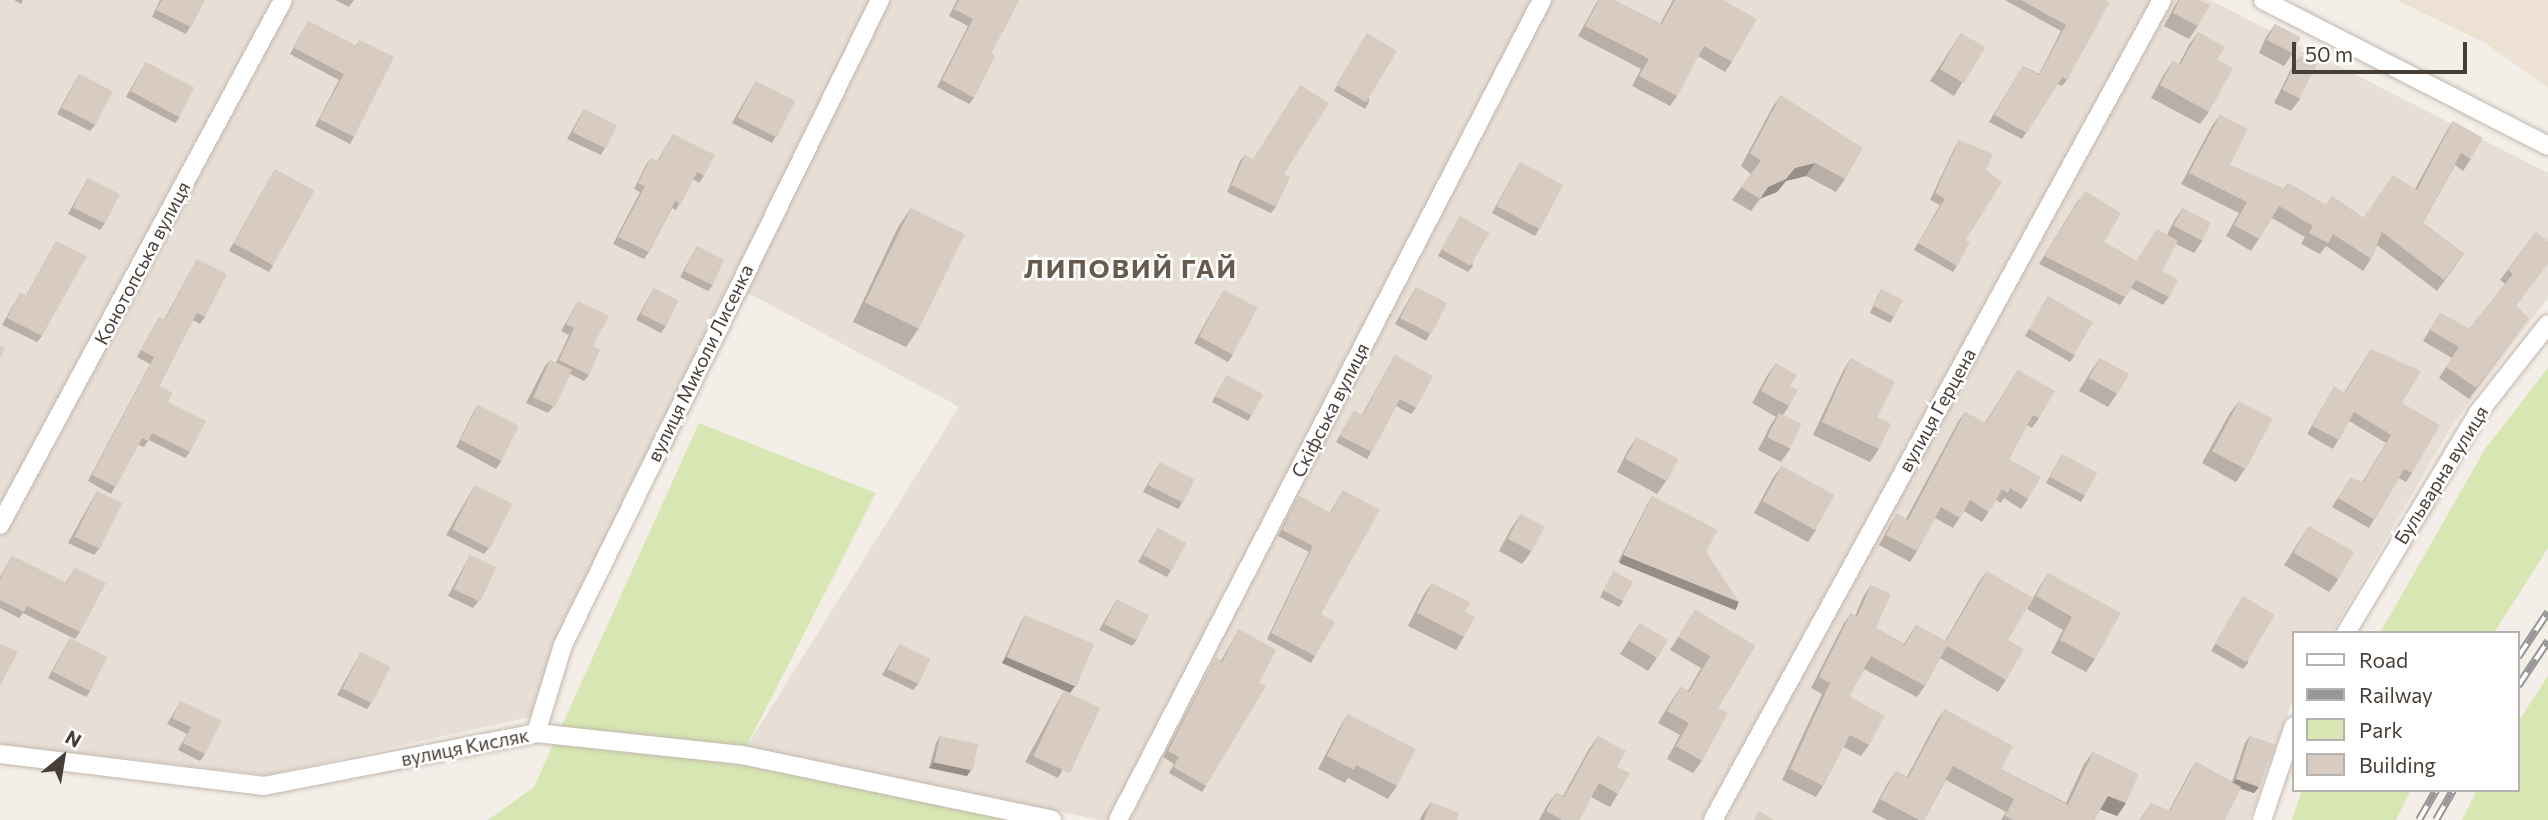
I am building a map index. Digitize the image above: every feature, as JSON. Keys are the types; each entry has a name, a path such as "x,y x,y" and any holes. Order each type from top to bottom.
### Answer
{"street":[{"name":"Конотопська вулиця","path":"0,525 283,0"},
{"name":"вулиця Миколи Лисенка","path":"536,733 563,645 880,0"},
{"name":"Скіфська вулиця","path":"1118,820 1542,0"},
{"name":"вулиця Герцена","path":"1713,820 2162,0"},
{"path":"2263,0 2548,146"},
{"name":"Бульварна вулиця","path":"2347,631 2478,413 2548,324"},
{"path":"2262,820 2292,732"},
{"name":"вулиця Кисляк","path":"0,754 264,786 536,733 742,755 1052,820"}],"shaded area":[{"path":"0,0 2210,0 2548,173 2548,298 2451,427 2333,631 2292,631 2292,702 2249,820 1100,820 747,746 959,407 730,283 553,645 530,717 267,775 0,744"},
{"path":"2397,0 2548,0 2548,88 2487,44"}],"green space":[{"path":"2548,368 2548,548 2495,631 2381,631 2485,449"},
{"path":"699,423 876,493 742,755 1006,820 488,820 534,787"},
{"path":"2548,676 2548,820 2462,820 2476,792 2520,792 2520,719"},
{"path":"2301,792 2410,792 2396,820 2292,820"}],"building":[{"path":"162,0 205,0 191,27 156,10"},
{"path":"959,0 1019,0 991,53 995,56 974,98 942,80 973,19 954,9"},
{"path":"1599,0 1614,0 1661,25 1675,0 1723,0 1757,19 1732,62 1704,46 1677,96 1639,76 1649,59 1585,26"},
{"path":"2021,0 2110,2 2067,80 2062,77 2027,133 1994,115 2023,66 2039,75 2066,25"},
{"path":"2179,0 2200,0 2210,5 2198,26 2173,13"},
{"path":"308,21 357,46 360,40 394,57 354,137 319,119 344,74 294,48"},
{"path":"2275,24 2301,37 2293,53 2267,40"},
{"path":"2198,32 2225,47 2217,60 2233,68 2209,112 2160,85 2173,61 2180,65"},
{"path":"1367,33 1397,51 1366,102 1336,84"},
{"path":"1961,33 1985,47 1964,83 1940,69"},
{"path":"2300,56 2317,65 2299,98 2282,90"},
{"path":"146,62 195,88 179,117 131,91"},
{"path":"79,74 113,91 96,125 62,108"},
{"path":"756,81 795,101 777,138 737,118"},
{"path":"1300,85 1329,103 1284,174 1290,177 1276,207 1231,185 1245,155 1253,159"},
{"path":"1781,95 1863,148 1845,179 1815,163 1795,168 1786,179 1768,187 1760,199 1741,187 1761,161 1750,153"},
{"path":"584,109 617,125 606,149 573,132"},
{"path":"2220,115 2248,129 2230,165 2285,189 2288,183 2326,205 2332,196 2363,218 2393,175 2417,190 2453,121 2483,138 2471,159 2461,153 2423,223 2464,254 2444,280 2382,232 2371,259 2333,234 2328,243 2309,233 2313,226 2279,206 2259,239 2234,225 2247,202 2189,173"},
{"path":"673,134 715,155 704,176 697,172 681,204 675,201 649,252 618,237 645,186 638,183 651,158 658,162"},
{"path":"1959,140 1993,154 1986,170 2002,182 1966,240 1970,242 1957,266 1918,243 1945,199 1935,193"},
{"path":"1520,162 1563,185 1540,229 1497,206"},
{"path":"275,169 314,191 273,265 234,243"},
{"path":"88,178 120,194 105,224 73,207"},
{"path":"2085,191 2121,213 2104,242 2136,261 2157,229 2178,241 2162,271 2178,280 2169,297 2136,280 2125,297 2044,256"},
{"path":"911,208 965,234 919,329 865,302"},
{"path":"2183,208 2211,223 2202,241 2174,226"},
{"path":"1460,216 1489,233 1470,266 1441,249"},
{"path":"2536,232 2548,241 2548,264 2516,306 2529,318 2476,388 2446,367 2459,347 2430,330 2440,313 2469,329 2513,274 2508,270"},
{"path":"56,241 87,256 42,336 7,318 20,293 26,297"},
{"path":"697,246 725,260 712,285 684,271"},
{"path":"197,259 227,274 205,317 197,313 159,386 173,393 168,402 206,421 190,452 152,433 148,441 142,438 116,487 92,475 154,357 141,350 159,317 165,320"},
{"path":"1416,287 1447,303 1431,334 1400,318"},
{"path":"654,288 679,301 666,327 641,314"},
{"path":"1882,289 1903,300 1894,317 1873,306"},
{"path":"1224,290 1258,308 1233,355 1199,337"},
{"path":"2048,296 2093,322 2074,355 2029,329"},
{"path":"578,301 609,316 593,346 600,350 589,375 559,360 574,328 566,324"},
{"path":"0,345 5,348 0,358"},
{"path":"2371,349 2421,371 2402,403 2440,425 2412,473 2404,469 2375,520 2338,498 2351,477 2363,483 2391,435 2354,412 2339,440 2312,426 2334,387 2345,393"},
{"path":"1395,355 1433,376 1416,408 1400,399 1372,452 1340,436 1354,411 1363,415"},
{"path":"1851,358 1895,382 1877,417 1891,424 1879,449 1822,422"},
{"path":"2100,358 2129,374 2118,394 2089,378"},
{"path":"550,360 572,370 555,407 533,397"},
{"path":"1776,363 1797,375 1790,386 1798,390 1789,406 1761,391"},
{"path":"2018,370 2055,391 2039,418 2033,415 2009,459 2041,477 2028,499 2010,488 2008,493 2002,489 1989,512 1970,500 1960,518 1941,507 1917,551 1886,535 1897,514 1908,520 1965,412 1986,423"},
{"path":"1227,375 1263,394 1252,415 1216,396"},
{"path":"2239,401 2273,419 2246,469 2212,451"},
{"path":"478,405 519,426 501,461 460,440"},
{"path":"1779,413 1801,424 1790,448 1767,437"},
{"path":"1637,437 1678,459 1667,481 1625,459"},
{"path":"2062,454 2097,473 2085,496 2050,477"},
{"path":"1160,462 1195,480 1183,503 1148,485"},
{"path":"1782,466 1834,495 1815,530 1763,501"},
{"path":"475,485 512,504 490,549 452,530"},
{"path":"1343,490 1380,510 1321,614 1335,622 1315,656 1271,633 1313,546 1282,530 1299,496 1331,513"},
{"path":"97,491 122,503 100,549 75,537"},
{"path":"1652,496 1718,530 1706,552 1739,602 1623,555"},
{"path":"1521,514 1545,527 1532,551 1508,539"},
{"path":"2309,526 2354,552 2339,579 2294,553"},
{"path":"1158,528 1186,543 1172,570 1143,555"},
{"path":"470,555 496,567 480,602 454,589"},
{"path":"12,556 67,583 75,568 106,583 80,632 27,606 24,612 0,600 0,579"},
{"path":"1614,571 1633,582 1622,601 1603,590"},
{"path":"1987,571 2033,598 2008,640 2024,649 2006,680 1947,646 1925,686 1871,656 1849,696 1885,716 1869,745 1850,735 1823,786 1790,769 1830,683 1819,677 1851,613 1857,617 1871,585 1891,594 1876,628 1905,645 1916,625 1946,641"},
{"path":"2048,573 2121,613 2095,659 2060,640 2072,617 2036,596"},
{"path":"1432,583 1470,602 1465,612 1475,617 1464,637 1417,613"},
{"path":"2243,596 2275,615 2246,662 2215,643"},
{"path":"1117,599 1149,615 1136,640 1104,624"},
{"path":"1695,610 1755,646 1718,708 1728,713 1702,761 1676,746 1689,723 1667,711 1681,687 1689,692 1710,656 1678,637"},
{"path":"1025,615 1094,644 1076,687 1007,657"},
{"path":"1640,623 1668,640 1657,658 1629,641"},
{"path":"1239,629 1276,650 1259,683 1266,686 1206,786 1173,767 1179,757 1168,751 1216,658 1222,662"},
{"path":"70,638 107,657 90,691 53,672"},
{"path":"0,644 18,652 0,686"},
{"path":"900,644 931,659 918,684 888,669"},
{"path":"361,652 390,667 372,704 342,689"},
{"path":"1064,691 1100,708 1070,773 1034,756"},
{"path":"181,701 222,721 205,754 183,743 191,727 172,718"},
{"path":"1945,709 2013,746 2001,769 2068,805 2093,752 2139,774 2126,803 2108,796 2094,820 2013,820 2005,816 2014,799 1953,766 1924,820 1919,820 1880,799 1896,771 1908,778"},
{"path":"1348,714 1416,749 1397,786 1356,765 1354,770 1327,756"},
{"path":"940,736 978,744 973,771 934,762"},
{"path":"1598,736 1626,751 1617,767 1630,773 1618,794 1599,783 1579,820 1562,820 1546,811 1556,793 1564,797"},
{"path":"2250,736 2277,745 2259,787 2236,779"},
{"path":"2196,762 2241,787 2224,820 2141,820 2151,803 2170,811"},
{"path":"1431,802 1459,813 1457,820 1424,820"},
{"path":"1759,811 1774,820 1754,820"}],"railway":[{"path":"2520,654 2548,612"},
{"path":"2520,683 2548,641"},
{"path":"2419,820 2435,792"},
{"path":"2436,820 2452,792"}],"district":[{"name":"ЛИПОВИЙ ГАЙ","path":"1131,268"}]}
